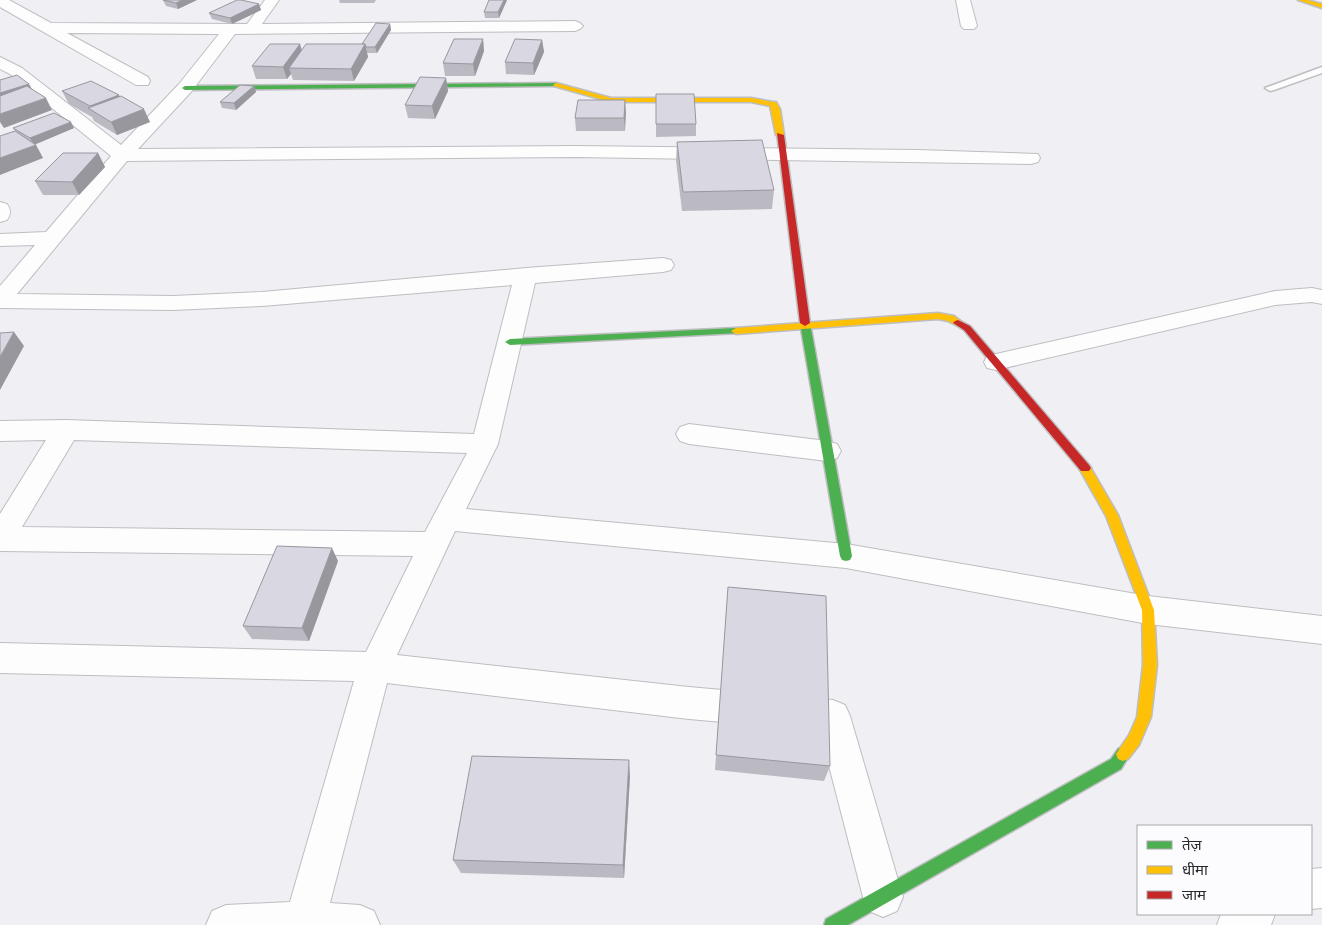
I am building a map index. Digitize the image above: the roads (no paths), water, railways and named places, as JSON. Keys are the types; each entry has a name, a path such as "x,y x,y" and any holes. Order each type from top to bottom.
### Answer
{"street":[{"path":"962,0 969,26"},
{"path":"1302,0 1322,6"},
{"path":"0,1 142,81"},
{"path":"248,2 270,3"},
{"path":"15,9 31,3"},
{"path":"252,29 270,3"},
{"path":"48,28 252,29 575,26"},
{"path":"0,300 122,155 185,88 231,29"},
{"path":"0,62 16,71 122,155 298,151 783,152 1031,158"},
{"path":"185,88 553,84 569,86 596,98 610,100 751,100 773,104 776,109 783,152 806,327 846,556"},
{"path":"0,208 0,216"},
{"path":"0,240 52,238"},
{"path":"0,300 174,303 262,299 663,264"},
{"path":"305,922 375,667 440,531 485,444 526,275"},
{"path":"996,362 1275,298 1317,296"},
{"path":"510,342 806,327 938,316 959,322 996,362 1085,468 1112,515 1148,610 1150,665 1144,717 1134,740 1116,764 832,925"},
{"path":"0,431 66,430 485,444"},
{"path":"0,539 66,430"},
{"path":"689,434 827,451"},
{"path":"0,539 440,531 846,556 1148,610 1322,630"},
{"path":"0,658 375,667 679,702 833,716 883,897"},
{"path":"1237,925 1253,915"},
{"path":"226,925 305,922 360,925"}],"lane":[{"path":"1270,88 1322,70"}]}
